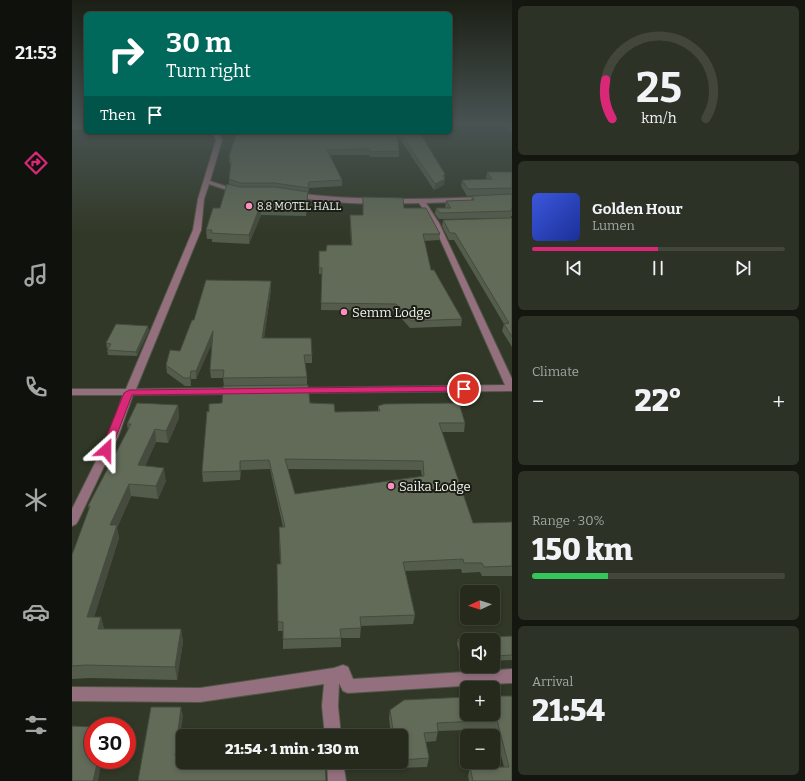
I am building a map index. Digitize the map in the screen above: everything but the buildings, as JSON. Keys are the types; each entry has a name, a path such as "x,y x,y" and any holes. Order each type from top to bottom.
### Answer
{"street":[{"path":"72,521 113,437 129,393 158,327 197,230 201,199 213,161"},
{"path":"207,182 240,192 247,192"},
{"path":"286,194 320,199 421,200 512,198"},
{"path":"288,391 512,388 440,223 421,200"},
{"path":"72,392 129,393 248,391"},
{"path":"72,694 200,695 334,675 343,672 348,686 512,676"},
{"path":"332,729 330,700 331,683 334,675"},
{"path":"336,769 337,781"}],"place":[{"name":"8.8 MOTEL HALL","path":"249,206"},
{"name":"Semm Lodge","path":"344,312"},
{"name":"Saika Lodge","path":"391,486"}],"route":[{"path":"106,450 113,437 129,393 464,389"}]}
